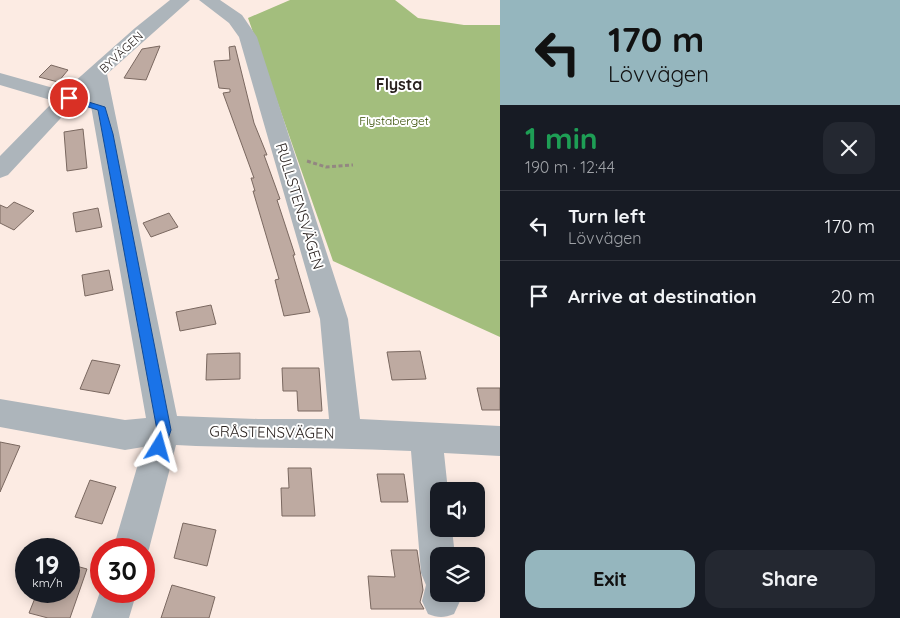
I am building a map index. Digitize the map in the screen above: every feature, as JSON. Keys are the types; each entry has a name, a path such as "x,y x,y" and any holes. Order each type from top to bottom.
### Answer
{"street":[{"name":"BYVÄGEN","path":"0,170 69,98 141,32 180,0"},
{"name":"RULLSTENSVÄGEN","path":"208,0 236,19 248,37 334,319 346,433"},
{"path":"97,74 102,109 164,430 133,538"},
{"path":"0,79 102,109"},
{"name":"GRÅSTENSVÄGEN","path":"0,413 125,434 164,430 258,434 346,433 500,441"},
{"path":"426,437 436,547"},
{"path":"110,618 115,603"}],"path":[{"path":"280,142 308,162 326,167 353,165"}],"green space":[{"name":"Flystaberget","path":"290,0 395,0 418,18 464,25 500,25 500,337 333,261 248,18"}],"building":[{"path":"160,46 146,80 124,78 142,49"},
{"path":"235,46 254,123 267,155 264,155 280,199 277,200 295,255 293,255 310,312 284,316 275,280 279,279 253,191 255,191 251,178 254,178 223,93 230,92 230,89 219,88 214,61 230,60 229,47"},
{"path":"51,65 68,70 58,82 39,77"},
{"path":"83,129 87,168 67,171 64,132"},
{"path":"14,202 34,211 14,230 0,223 0,205 7,208"},
{"path":"98,208 102,227 76,232 73,213"},
{"path":"169,213 178,227 151,237 143,223"},
{"path":"109,270 113,290 85,296 82,275"},
{"path":"211,305 216,324 180,331 176,312"},
{"path":"420,351 426,379 392,380 387,352"},
{"path":"240,353 240,379 206,380 207,354"},
{"path":"92,360 120,365 109,394 80,389"},
{"path":"282,368 319,368 322,411 298,411 297,391 283,391"},
{"path":"477,388 500,388 500,410 482,410"},
{"path":"0,442 20,446 0,492"},
{"path":"288,468 311,468 315,516 282,516 281,488 289,488"},
{"path":"377,474 404,474 408,502 381,502"},
{"path":"90,480 116,487 102,524 75,517"},
{"path":"183,523 216,530 207,566 174,558"},
{"path":"391,550 417,550 423,590 420,602 424,609 371,609 368,576 395,577"},
{"path":"80,567 87,569 80,589"},
{"path":"172,585 215,597 209,618 161,618"},
{"path":"33,603 75,603 70,618 48,618 29,613"}],"district":[{"name":"Flysta","path":"399,84"}],"route":[{"path":"69,98 102,109 164,430 159,447"}]}
